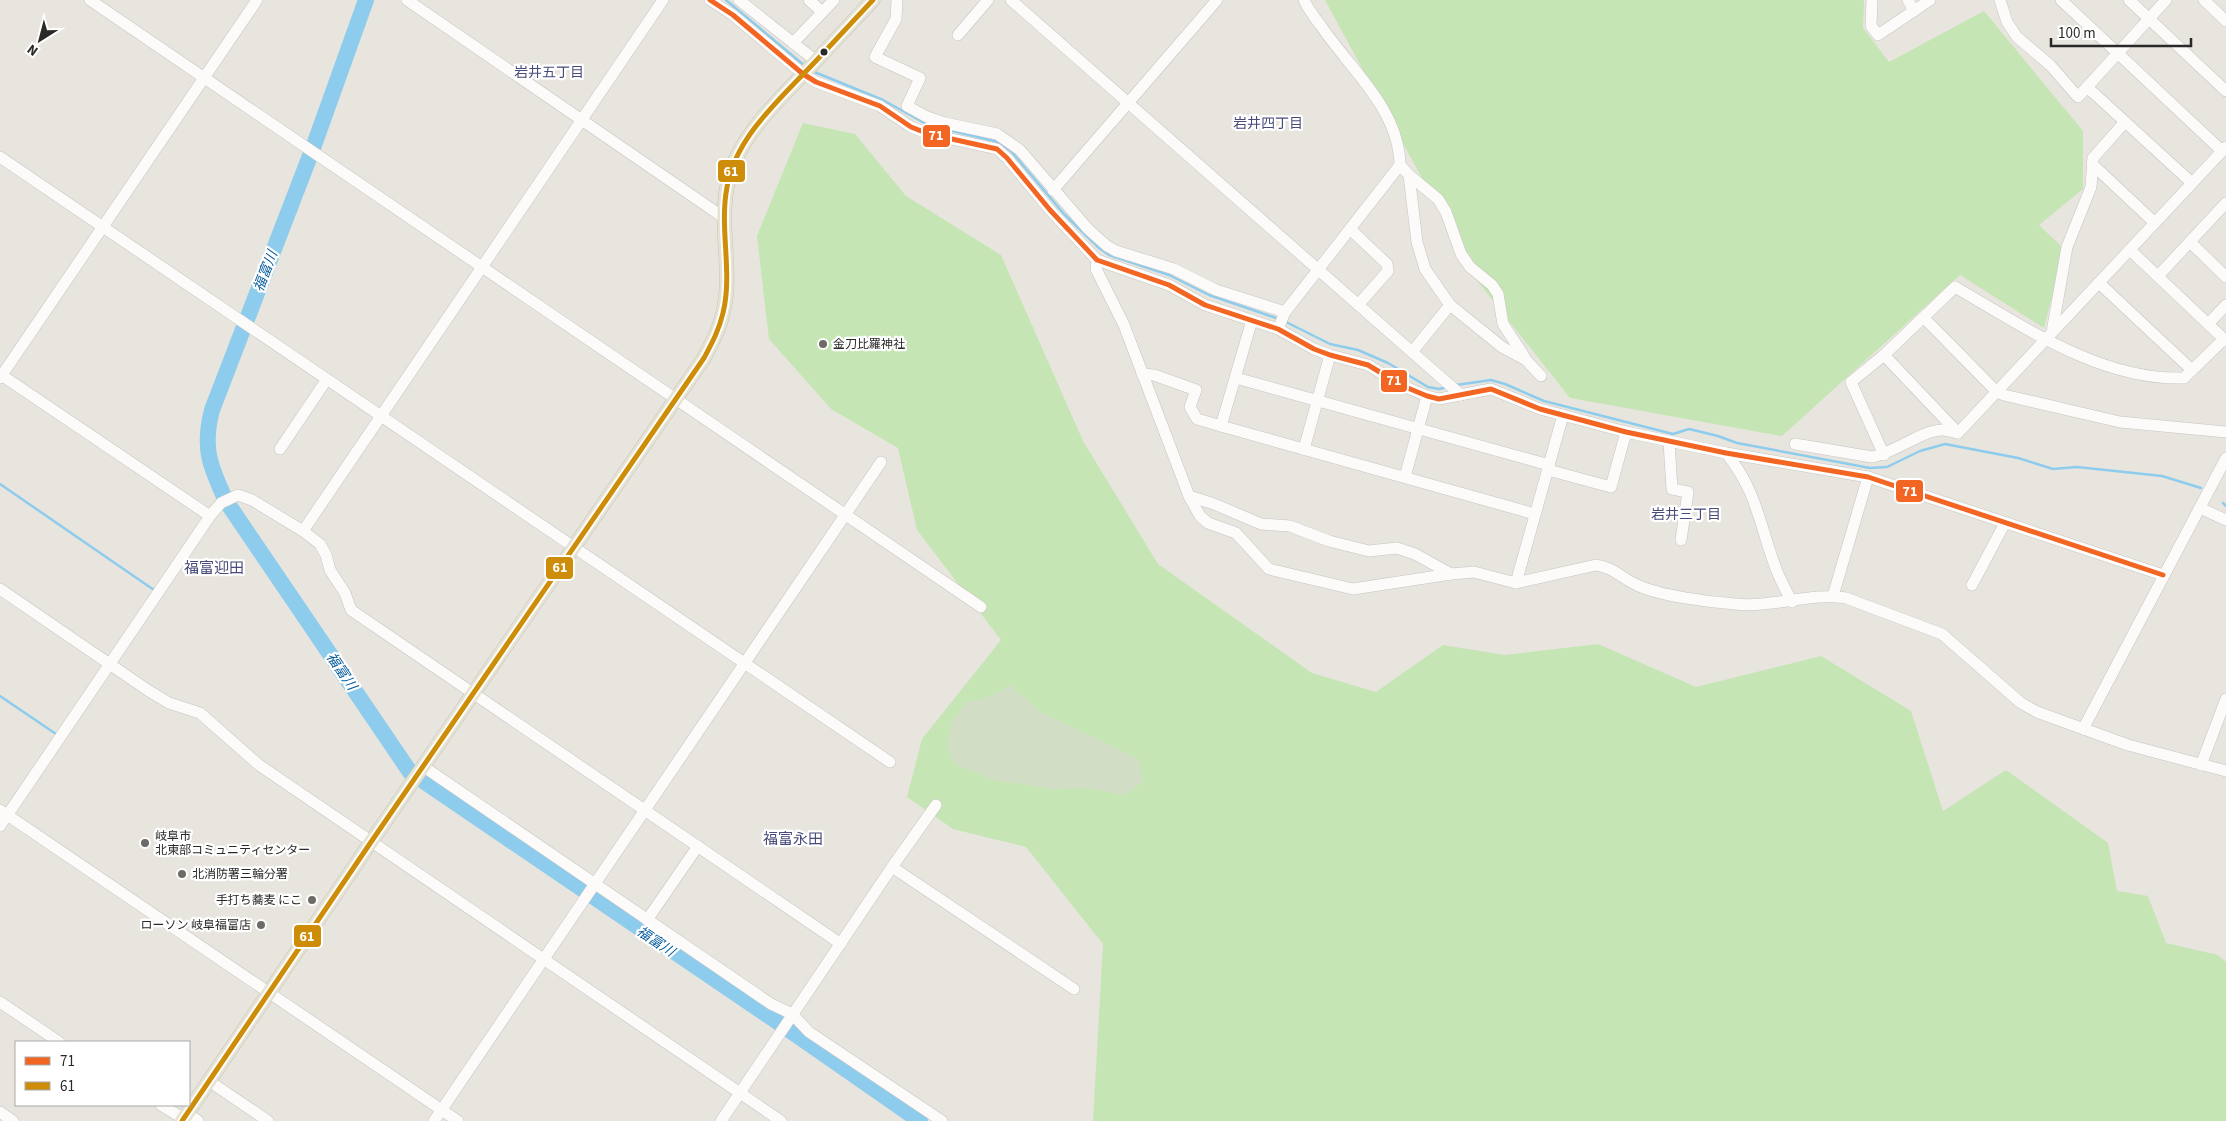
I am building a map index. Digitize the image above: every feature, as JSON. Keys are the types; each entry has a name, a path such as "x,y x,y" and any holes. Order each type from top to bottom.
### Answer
{"main road":[{"path":"188,1119 210,1081 268,992 704,358 717,335 724,311 727,269 723,216 727,185 736,160 747,140 765,116 871,1"}],"street":[{"path":"90,0 981,608"},
{"path":"208,515 1,376 258,0"},
{"path":"407,0 723,216"},
{"path":"303,531 663,0"},
{"path":"710,0 810,68"},
{"path":"739,0 793,43 810,68 816,82 880,106 911,127 929,134 997,149 1097,260 1169,285 1205,305 1252,320 1281,320"},
{"path":"809,0 822,12"},
{"path":"793,43 834,0"},
{"path":"897,0 896,19 875,57 920,78 907,106 927,117 945,123 997,134 1020,150 1088,229 1116,251 1174,269 1281,320 1330,355 1368,365 1403,386 1439,399 1454,389 1491,389 1540,409 1626,432 1726,453 1868,477 2163,576"},
{"path":"958,35 988,0"},
{"path":"1010,0 1454,389"},
{"path":"1053,190 1217,0"},
{"path":"1304,0 1335,48 1388,115 1396,135 1400,165 1438,199 1461,254 1470,268 1492,285 1498,294 1503,324 1526,360 1541,376"},
{"path":"1872,0 1871,26 1878,35 1930,0"},
{"path":"1908,0 1914,11"},
{"path":"2000,0 2007,22 2017,37 2050,65 2078,97 2166,0"},
{"path":"1958,433 2224,149 2061,0"},
{"path":"2129,0 2226,91"},
{"path":"2204,0 2226,21"},
{"path":"2086,87 2192,183"},
{"path":"2049,336 2066,247 2091,187 2093,158 2125,122"},
{"path":"0,157 380,416 575,546 890,762"},
{"path":"2092,164 2155,222"},
{"path":"1281,320 1318,269 1400,165"},
{"path":"1409,175 1417,242 1425,269 1450,305 1502,347 1526,360"},
{"path":"2158,276 2224,210"},
{"path":"1350,230 1387,264 1388,271 1358,305"},
{"path":"2190,242 2226,277"},
{"path":"1884,455 1851,382 1884,355 1955,288 2109,367 2137,375 2166,379 2184,378 2225,340 2130,250"},
{"path":"1097,260 1096,269 1124,325 1189,496 1200,516 1208,522 1236,533 1269,569 1353,589 1474,572 1516,583 1596,565 1609,567 1637,585 1655,591 1736,604 1763,605 1833,596 1846,598 1942,634 2021,703 2043,715 2137,748 2226,771"},
{"path":"2099,283 2192,370"},
{"path":"1412,352 1450,305"},
{"path":"2208,324 2226,305"},
{"path":"1924,318 1997,392 2120,422 2226,432"},
{"path":"1222,426 1252,320"},
{"path":"1304,448 1330,355"},
{"path":"1884,355 1958,433"},
{"path":"1142,374 1154,375 1196,390 1190,407 1197,419 1535,514"},
{"path":"1236,378 1418,429 1611,487 1626,432"},
{"path":"280,449 327,379"},
{"path":"1405,477 1427,396"},
{"path":"1516,583 1563,415"},
{"path":"1795,444 1872,457 1884,455 1914,439 1941,430 1958,433"},
{"path":"1669,442 1672,489 1688,492 1681,540"},
{"path":"1726,453 1738,468 1753,495 1775,568 1792,602"},
{"path":"2082,729 2226,459"},
{"path":"434,1121 881,462"},
{"path":"1833,596 1868,477"},
{"path":"0,826 4,813 208,515 229,498 238,495 252,500 303,531 320,544 326,554 330,570 345,593 353,614 841,944"},
{"path":"1189,496 1214,504 1261,524 1290,526 1329,541 1369,551 1397,548 1415,554 1451,574"},
{"path":"2200,508 2226,520"},
{"path":"1972,585 2005,523"},
{"path":"0,589 107,663 169,703 200,713 259,765 781,1121"},
{"path":"2201,764 2226,699"},
{"path":"423,768 942,1121"},
{"path":"721,1121 892,867 936,805"},
{"path":"4,813 458,1121"},
{"path":"648,920 698,846"},
{"path":"892,867 1074,989"},
{"path":"0,1002 58,1041"},
{"path":"210,1081 268,1121"},
{"path":"162,1106 188,1119"},
{"path":"0,1112 13,1121"}],"green space":[{"path":"1325,0 1864,0 1863,28 1889,62 1984,11 2083,131 2083,189 2039,225 2064,249 2044,328 1960,275 1782,436 1570,398 1479,283"},
{"path":"803,123 855,134 906,196 1001,255 1083,441 1158,564 1312,673 1376,692 1443,645 1505,655 1598,644 1696,687 1821,656 1911,711 1943,811 2006,770 2108,843 2117,891 2148,896 2166,943 2218,955 2226,962 2226,1121 1093,1121 1103,944 1026,847 953,829 907,797 922,739 1001,640 917,530 898,448 831,409 769,339 757,236"},
{"path":"1010,685 1041,712 1138,759 1143,782 1124,795 1089,788 1054,789 992,780 954,763 947,748 951,724 967,701 984,699"}],"waterway":[{"name":"福富川","path":"366,0 313,148 212,410 208,435 209,457 226,501 410,772 920,1121"},
{"path":"726,0 805,66"},
{"path":"812,71 883,100 928,125 998,142 1011,151 1064,214 1099,248 1109,255 1169,275 1209,295 1279,319"},
{"path":"1284,321 1330,344 1358,350 1388,363 1428,387 1439,389 1448,387"},
{"path":"1456,385 1491,380 1544,401 1673,434 1689,429 1737,443 1870,468 1887,467 1920,451 1945,444 2018,458 2053,469 2077,467 2162,476 2201,488"},
{"path":"0,484 154,590 155,588"},
{"path":"2223,503 2226,506"},
{"path":"0,696 56,734"}],"transit line":[{"name":"71","path":"710,0 733,15 803,74 816,82 880,106 911,127 929,134 997,149 1097,260 1169,285 1205,305 1278,329 1314,349 1368,365 1403,386 1427,396 1439,399 1491,389 1540,409 1626,432 1726,453 1868,477 2163,575"},
{"name":"61","path":"182,1121 371,842 704,358 719,325 726,298 725,203 727,187 739,152 773,105 873,0"}],"place":[{"name":"金刀比羅神社","path":"823,344"},
{"name":"岐阜市 北東部コミュニティセンター","path":"145,843"},
{"name":"北消防署三輪分署","path":"182,874"},
{"name":"手打ち蕎麦 にこ","path":"312,900"},
{"name":"ローソン 岐阜福富店","path":"261,925"}],"district":[{"name":"岩井五丁目","path":"549,72"},
{"name":"岩井四丁目","path":"1268,123"},
{"name":"岩井三丁目","path":"1686,514"},
{"name":"福富迎田","path":"214,568"},
{"name":"福富永田","path":"793,839"}]}
